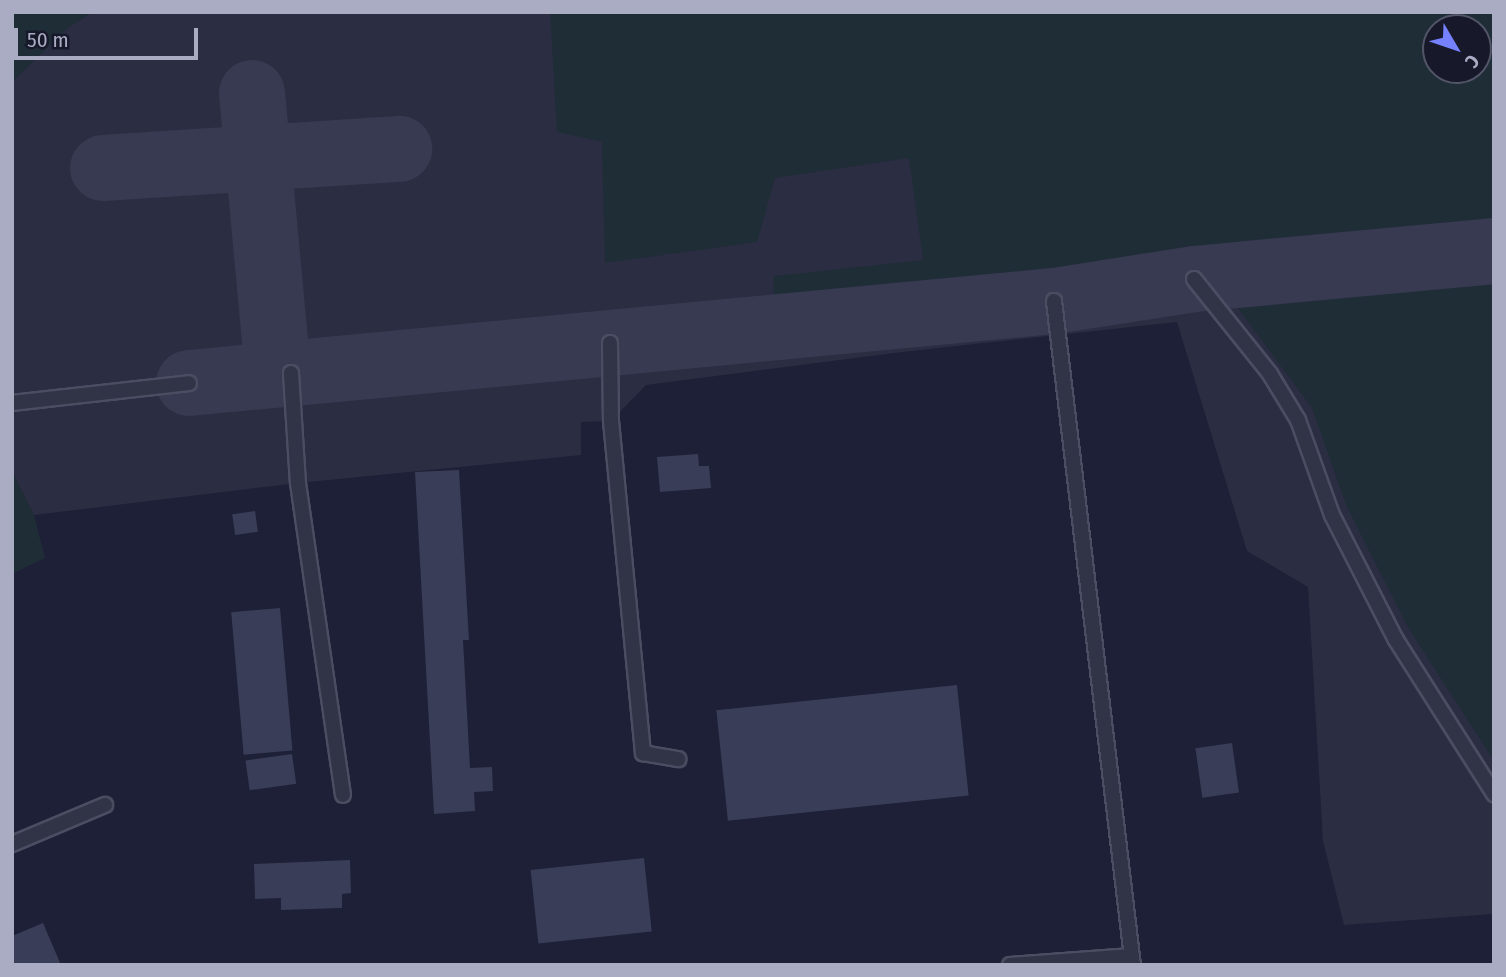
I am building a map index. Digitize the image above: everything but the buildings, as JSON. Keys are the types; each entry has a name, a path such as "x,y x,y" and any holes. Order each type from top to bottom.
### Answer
{"lane":[{"path":"1194,279 1270,374 1298,419 1332,515 1396,640 1494,794"},
{"path":"1010,965 1132,960 1054,301"},
{"path":"610,343 611,421 643,753 678,759"},
{"path":"291,373 298,483 342,795"},
{"path":"12,403 189,383"},
{"path":"12,844 104,805"}],"shaded area":[{"path":"12,12 1494,12 1494,914 1344,925 1323,841 1308,587 1247,551 1177,322 902,352 646,385 611,421 581,422 581,455 298,483 34,515 12,521"},
{"path":"12,12 93,12 69,27 12,82"},
{"path":"550,12 1494,12 1494,229 773,302 774,276 923,260 909,158 775,178 757,242 605,263 602,142 557,132"},
{"path":"1494,277 1494,761 1407,626 1346,505 1312,408 1237,307"},
{"path":"12,471 34,515 45,558 12,574"}],"taxiway":[{"path":"252,93 278,374"},
{"path":"103,168 399,149"},
{"path":"189,383 1054,301 1194,279 1494,251"}]}
